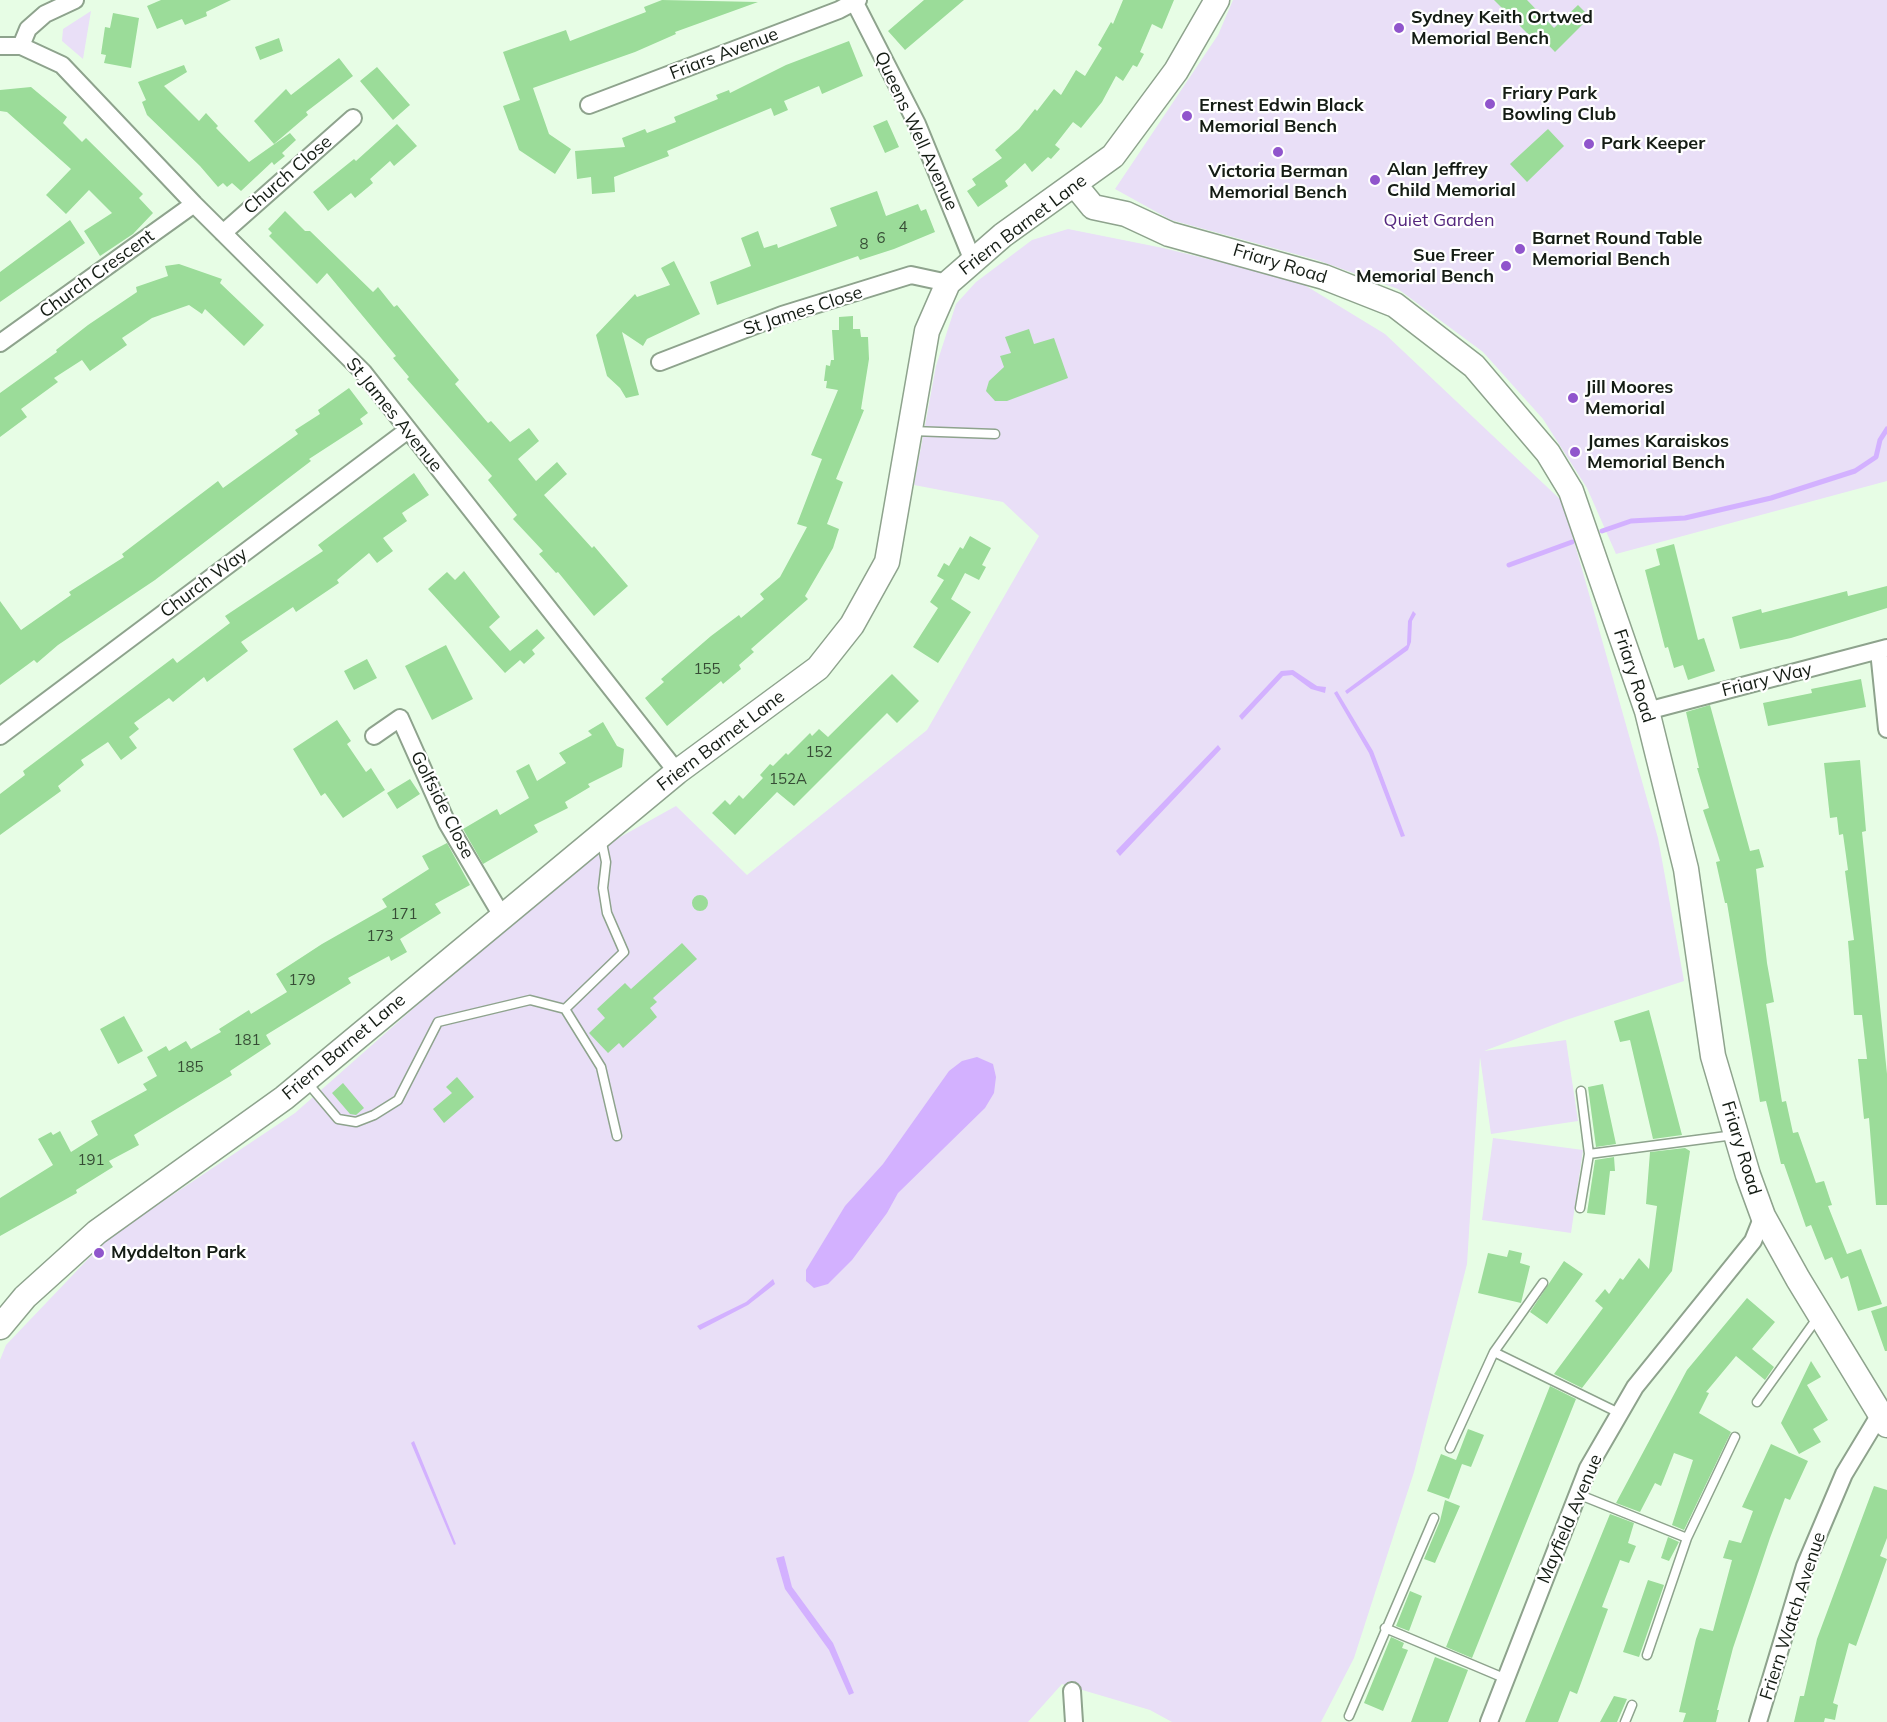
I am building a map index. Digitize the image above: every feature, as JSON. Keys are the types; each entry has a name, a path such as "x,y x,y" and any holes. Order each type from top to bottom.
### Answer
{"main road":[{"name":"Friern Barnet Lane","path":"0,1327 25,1297 96,1232 306,1080 677,772 818,668 852,625 887,562 927,331 948,283 1003,235 1113,156 1176,71 1217,0"},
{"name":"Friary Road","path":"1075,185 1093,207 1126,214 1169,234 1324,277 1395,305 1474,366 1529,428 1571,491 1647,711 1686,869 1713,1056 1735,1134 1763,1216 1819,1315 1883,1420"}],"street":[{"path":"0,46 21,46 28,29 45,14 75,0"},
{"name":"Friars Avenue","path":"589,105 856,1"},
{"name":"Queens Well Avenue","path":"856,1 917,124 973,261"},
{"name":"St James Avenue","path":"21,46 62,65 194,204 363,372 677,772"},
{"name":"Church Close","path":"223,233 353,118"},
{"name":"Church Crescent","path":"0,343 194,204"},
{"name":"St James Close","path":"660,362 782,315 911,275 948,283"},
{"name":"Church Way","path":"0,736 408,430"},
{"path":"1883,650 1887,729"},
{"name":"Friary Way","path":"1647,711 1883,650"},
{"name":"Golfside Close","path":"374,736 400,718 447,823 502,916"},
{"name":"Mayfield Avenue","path":"1489,1722 1504,1678 1580,1495 1588,1468 1635,1387 1754,1241 1763,1216"},
{"name":"Friern Watch Avenue","path":"1758,1722 1805,1566 1844,1474 1883,1420"},
{"path":"1072,1691 1074,1722"}],"lane":[{"path":"910,431 995,434"},
{"path":"565,1009 624,952 607,913 603,888 606,862 601,835"},
{"path":"306,1080 338,1119 356,1122 374,1115 398,1100 438,1022 530,1000 565,1009 601,1067 617,1136"},
{"path":"1581,1092 1589,1154 1581,1208"},
{"path":"1589,1154 1735,1134"},
{"path":"1450,1448 1494,1352 1543,1283"},
{"path":"1757,1402 1819,1315"},
{"path":"1494,1352 1619,1413"},
{"path":"1647,1655 1687,1538 1735,1437"},
{"path":"1580,1495 1687,1538"},
{"path":"1349,1716 1434,1518"},
{"path":"1385,1628 1504,1678"},
{"path":"1625,1722 1632,1705"}],"green space":[{"name":"Quiet Garden","path":"1233,0 1887,0 1887,481 1616,554 1587,488 1543,419 1483,352 1398,289 1317,260 1171,220 1115,189 1218,35"},
{"path":"91,11 83,59 62,41 63,29"},
{"path":"1068,229 1163,248 1298,281 1385,334 1563,502 1658,838 1684,981 1566,1020 1484,1051 1566,1040 1578,1121 1491,1134 1480,1057 1467,1264 1414,1472 1354,1658 1321,1722 1172,1722 1150,1710 1062,1684 1028,1722 0,1722 0,1360 6,1345 108,1238 295,1113 586,856 676,806 747,875 927,730 1039,536 1003,502 914,485 936,366 956,304 976,282 1032,240"},
{"path":"1493,1138 1583,1150 1571,1233 1482,1220"}],"shaded area":[{"path":"1413,611 1416,614 1412,621 1411,642 1408,650 1347,694 1345,691 1407,645 1408,621"},
{"path":"1293,670 1317,686 1326,687 1325,693 1311,689 1292,675 1283,676 1242,720 1239,716 1281,671"},
{"path":"1337,691 1373,751 1405,836 1401,837 1369,753 1334,693"},
{"path":"1218,745 1221,749 1120,856 1116,851"},
{"path":"977,1057 993,1064 996,1077 994,1093 985,1108 898,1193 887,1213 852,1260 828,1284 814,1288 806,1281 806,1270 845,1206 883,1164 949,1071 962,1061"},
{"path":"773,1279 775,1284 748,1305 700,1330 697,1326 746,1302"},
{"path":"414,1441 456,1544 454,1545 411,1443"},
{"path":"784,1556 792,1587 833,1643 854,1693 849,1695 829,1650 785,1589 776,1558"}],"building":[{"path":"161,0 231,0 206,12 207,16 185,25 182,19 157,29 147,6"},
{"path":"662,0 758,2 675,32 676,34 635,52 533,88 549,134 571,149 555,174 519,150 503,106 520,100 503,52 566,30 570,41 646,12 644,7"},
{"path":"924,0 964,0 905,50 888,31"},
{"path":"1123,0 1174,0 1162,29 1152,24 1140,52 1144,54 1137,67 1133,65 1123,81 1116,76 1102,102 1081,128 1073,122 1055,145 1060,149 1051,159 1048,157 1032,172 1025,163 1005,181 1008,186 978,207 967,191 976,185 972,179 1002,158 995,150 1019,129 1035,109 1037,111 1054,89 1061,95 1076,70 1085,76 1102,48 1098,45 1111,22 1113,24"},
{"path":"1494,0 1527,0 1554,28 1578,5 1590,17 1555,52 1536,32 1531,37"},
{"path":"113,13 139,18 131,68 104,63 106,55 101,54 105,27 110,28"},
{"path":"279,38 283,51 260,60 255,47"},
{"path":"849,41 863,76 822,94 819,86 784,101 788,110 774,116 771,108 667,151 669,156 614,177 615,192 592,194 591,177 577,179 575,151 625,147 622,138 645,129 647,133 676,122 674,117 718,99 716,95 729,90 730,93 786,65"},
{"path":"339,58 353,76 306,112 308,115 274,144 254,121 286,89 291,95"},
{"path":"184,65 187,72 164,86 199,121 206,113 218,126 216,128 249,162 290,133 296,140 282,153 285,156 274,165 272,162 241,191 232,183 227,187 223,183 218,187 200,166 147,115 142,102 146,100 138,82"},
{"path":"377,67 410,105 393,120 360,81"},
{"path":"31,87 67,117 63,123 82,142 86,138 143,194 139,198 153,213 133,234 100,256 84,231 112,213 89,190 66,214 46,195 71,169 7,112 0,111 0,90"},
{"path":"887,120 899,147 885,153 873,126"},
{"path":"397,124 417,146 394,166 390,161 370,179 373,183 355,198 351,193 328,211 313,192 354,159 356,161"},
{"path":"1548,129 1564,146 1527,182 1510,164"},
{"path":"877,191 886,216 918,204 921,211 926,209 935,232 894,249 860,260 858,256 717,305 710,282 751,266 741,238 758,231 764,248 777,244 778,248 837,226 830,208"},
{"path":"285,211 305,231 310,231 373,292 378,287 394,307 397,305 459,380 455,384 488,423 491,421 510,442 529,428 539,441 518,459 536,481 557,462 567,474 544,495 592,548 594,546 628,586 594,616 558,572 556,573 539,554 543,551 513,519 517,515 488,480 492,476 407,379 409,377 393,358 396,356 327,273 317,284 269,236 272,233 268,229"},
{"path":"70,220 85,243 0,302 0,272"},
{"path":"674,261 700,314 647,339 643,346 622,332 639,395 626,398 620,388 607,376 596,335 635,294 637,297 670,285 661,268"},
{"path":"179,264 222,279 220,283 264,325 244,346 205,309 202,314 189,305 152,318 122,338 127,345 90,371 82,360 54,378 58,382 21,409 27,417 0,437 0,393 57,352 56,350 88,325 137,292 136,287 168,276 165,266"},
{"path":"853,316 853,329 860,329 861,337 868,337 869,359 861,409 864,410 836,479 843,482 827,524 839,529 833,548 805,596 808,599 751,649 754,652 739,665 741,669 723,684 721,681 667,726 645,698 664,682 661,679 711,636 739,615 741,618 764,599 760,594 780,577 807,527 797,524 822,459 811,455 838,390 826,388 827,381 824,381 826,365 830,366 831,360 834,360 832,330 839,330 839,317"},
{"path":"1029,329 1034,344 1054,338 1068,378 1007,401 995,401 986,391 989,381 1004,367 1000,356 1011,353 1005,337"},
{"path":"349,388 368,413 360,419 363,424 309,459 311,461 155,580 58,645 37,663 34,660 0,685 0,601 21,630 71,595 69,592 124,557 122,554 218,481 223,488 298,434 295,430 320,414 318,410"},
{"path":"414,473 429,495 402,513 407,521 383,538 393,551 377,563 369,553 337,580 339,583 296,612 293,607 241,642 248,651 207,682 204,677 173,702 169,698 134,723 139,729 129,737 137,748 121,760 108,742 81,760 84,765 58,786 61,791 0,835 0,794 25,775 23,771 173,658 177,663 230,623 225,616 323,551 318,545"},
{"path":"970,536 991,548 982,565 986,567 979,580 965,573 951,599 971,612 938,663 913,647 938,608 930,602 944,580 937,576 944,563 949,566 960,547 963,549"},
{"path":"1674,544 1698,640 1704,638 1715,671 1688,680 1683,665 1674,668 1668,647 1665,648 1645,570 1660,565 1656,549"},
{"path":"464,571 500,617 489,627 510,651 537,629 545,638 532,650 535,654 524,664 520,660 505,673 428,589 447,572 455,580"},
{"path":"1887,586 1887,608 1791,638 1740,649 1732,617 1761,609 1762,613 1847,591 1848,596"},
{"path":"446,645 473,699 432,720 405,666"},
{"path":"367,659 377,678 354,690 344,671"},
{"path":"892,674 919,701 897,723 887,713 794,806 777,792 735,835 712,813 725,800 730,805 739,795 743,799 763,778 760,775 770,764 773,766 786,753 788,755 810,733 812,736 819,729 828,737"},
{"path":"1861,679 1866,707 1768,726 1763,703 1812,693 1811,689"},
{"path":"1710,705 1750,851 1759,849 1764,867 1756,869 1774,1002 1766,1004 1782,1102 1786,1101 1793,1133 1798,1132 1816,1183 1824,1181 1832,1205 1828,1206 1847,1254 1861,1249 1882,1304 1858,1311 1848,1276 1841,1279 1832,1257 1825,1260 1811,1225 1806,1227 1784,1164 1781,1164 1766,1101 1760,1102 1727,903 1725,903 1716,862 1720,861 1703,810 1709,808 1697,768 1699,768 1686,712"},
{"path":"337,720 351,741 347,744 366,772 371,768 385,790 343,818 325,793 321,796 293,749"},
{"path":"603,722 617,746 624,749 622,767 588,784 590,787 565,802 568,808 534,825 538,832 483,864 463,829 497,809 500,815 529,798 516,771 529,764 537,781 566,763 559,753 592,735 588,731"},
{"path":"1860,760 1866,831 1862,832 1887,1074 1887,1205 1876,1205 1869,1118 1864,1119 1858,1059 1867,1059 1862,1015 1854,1015 1848,941 1854,940 1845,871 1848,870 1843,834 1839,835 1837,817 1830,818 1824,763"},
{"path":"410,779 420,794 397,809 387,793"},
{"path":"447,843 470,885 435,904 441,913 400,939 407,952 391,961 389,956 348,978 351,983 266,1035 271,1044 230,1071 232,1075 134,1135 139,1145 109,1161 113,1167 76,1190 77,1193 0,1236 0,1198 53,1165 38,1139 51,1132 53,1135 60,1131 71,1152 98,1135 91,1121 147,1090 143,1084 157,1076 147,1057 166,1046 169,1051 186,1041 191,1049 221,1032 219,1029 249,1010 251,1014 287,992 276,974 322,944 387,907 382,899 429,869 422,856"},
{"path":"697,895 703,895 708,903 706,909 697,911 692,906 692,900"},
{"path":"682,943 697,959 653,998 657,1002 650,1008 657,1017 623,1048 619,1043 608,1053 589,1033 605,1018 597,1009 625,983 631,989"},
{"path":"1649,1010 1682,1135 1653,1139 1630,1040 1620,1042 1614,1021"},
{"path":"124,1016 143,1051 118,1064 100,1029"},
{"path":"457,1077 474,1097 444,1123 433,1109 452,1093 446,1087"},
{"path":"343,1083 364,1108 356,1115 350,1114 332,1093"},
{"path":"1603,1084 1616,1144 1596,1147 1588,1087"},
{"path":"1685,1148 1690,1151 1672,1271 1582,1388 1554,1374 1603,1308 1595,1301 1605,1289 1609,1294 1639,1258 1649,1269 1657,1206 1646,1204 1650,1152"},
{"path":"1614,1157 1615,1171 1610,1171 1605,1215 1587,1213 1595,1160"},
{"path":"1509,1250 1522,1253 1520,1263 1530,1266 1521,1303 1478,1293 1488,1253 1507,1257"},
{"path":"1564,1261 1583,1274 1547,1324 1530,1312"},
{"path":"1747,1298 1775,1322 1752,1349 1774,1367 1765,1380 1736,1356 1706,1392 1709,1393 1699,1413 1731,1432 1684,1530 1672,1525 1693,1460 1674,1453 1661,1486 1655,1483 1640,1512 1616,1503 1687,1370"},
{"path":"1887,1306 1887,1351 1885,1351 1871,1311"},
{"path":"1811,1361 1821,1377 1807,1385 1828,1420 1813,1429 1821,1442 1799,1454 1781,1423"},
{"path":"1550,1386 1576,1399 1472,1658 1446,1647"},
{"path":"1468,1429 1484,1435 1471,1467 1462,1464 1449,1499 1427,1491 1441,1454 1456,1460"},
{"path":"1771,1444 1808,1461 1790,1500 1785,1498 1770,1538 1733,1648 1716,1722 1683,1722 1686,1713 1679,1712 1696,1639 1700,1628 1713,1631 1732,1560 1723,1558 1729,1540 1741,1543 1753,1511 1742,1507"},
{"path":"1874,1486 1887,1490 1887,1538 1880,1556 1887,1559 1856,1646 1849,1643 1833,1703 1838,1705 1835,1720 1825,1718 1824,1722 1794,1722 1800,1696 1804,1696 1817,1639"},
{"path":"1445,1500 1460,1506 1435,1563 1424,1559 1440,1521"},
{"path":"1610,1514 1634,1523 1628,1543 1636,1546 1629,1563 1620,1560 1602,1607 1608,1609 1577,1694 1570,1691 1558,1722 1525,1722"},
{"path":"1668,1537 1679,1542 1669,1561 1661,1558"},
{"path":"1648,1580 1664,1585 1639,1657 1623,1652"},
{"path":"1410,1591 1422,1596 1409,1631 1396,1626"},
{"path":"1391,1637 1404,1643 1402,1648 1408,1650 1383,1711 1364,1703"},
{"path":"1435,1657 1468,1670 1448,1722 1411,1722"},
{"path":"1614,1696 1627,1699 1617,1722 1600,1722"}],"waterway":[{"path":"1602,531 1631,521 1685,518 1771,498 1855,471 1876,457 1880,440 1887,429"},
{"path":"1509,565 1572,542"}],"place":[{"name":"Sydney Keith Ortwed Memorial Bench","path":"1399,28"},
{"name":"Friary Park Bowling Club","path":"1490,104"},
{"name":"Ernest Edwin Black Memorial Bench","path":"1187,116"},
{"name":"Park Keeper","path":"1589,144"},
{"name":"Victoria Berman Memorial Bench","path":"1278,152"},
{"name":"Alan Jeffrey Child Memorial","path":"1375,180"},
{"name":"Barnet Round Table Memorial Bench","path":"1520,249"},
{"name":"Sue Freer Memorial Bench","path":"1506,266"},
{"name":"Jill Moores Memorial","path":"1573,398"},
{"name":"James Karaiskos Memorial Bench","path":"1575,452"},
{"name":"Myddelton Park","path":"99,1253"}]}
